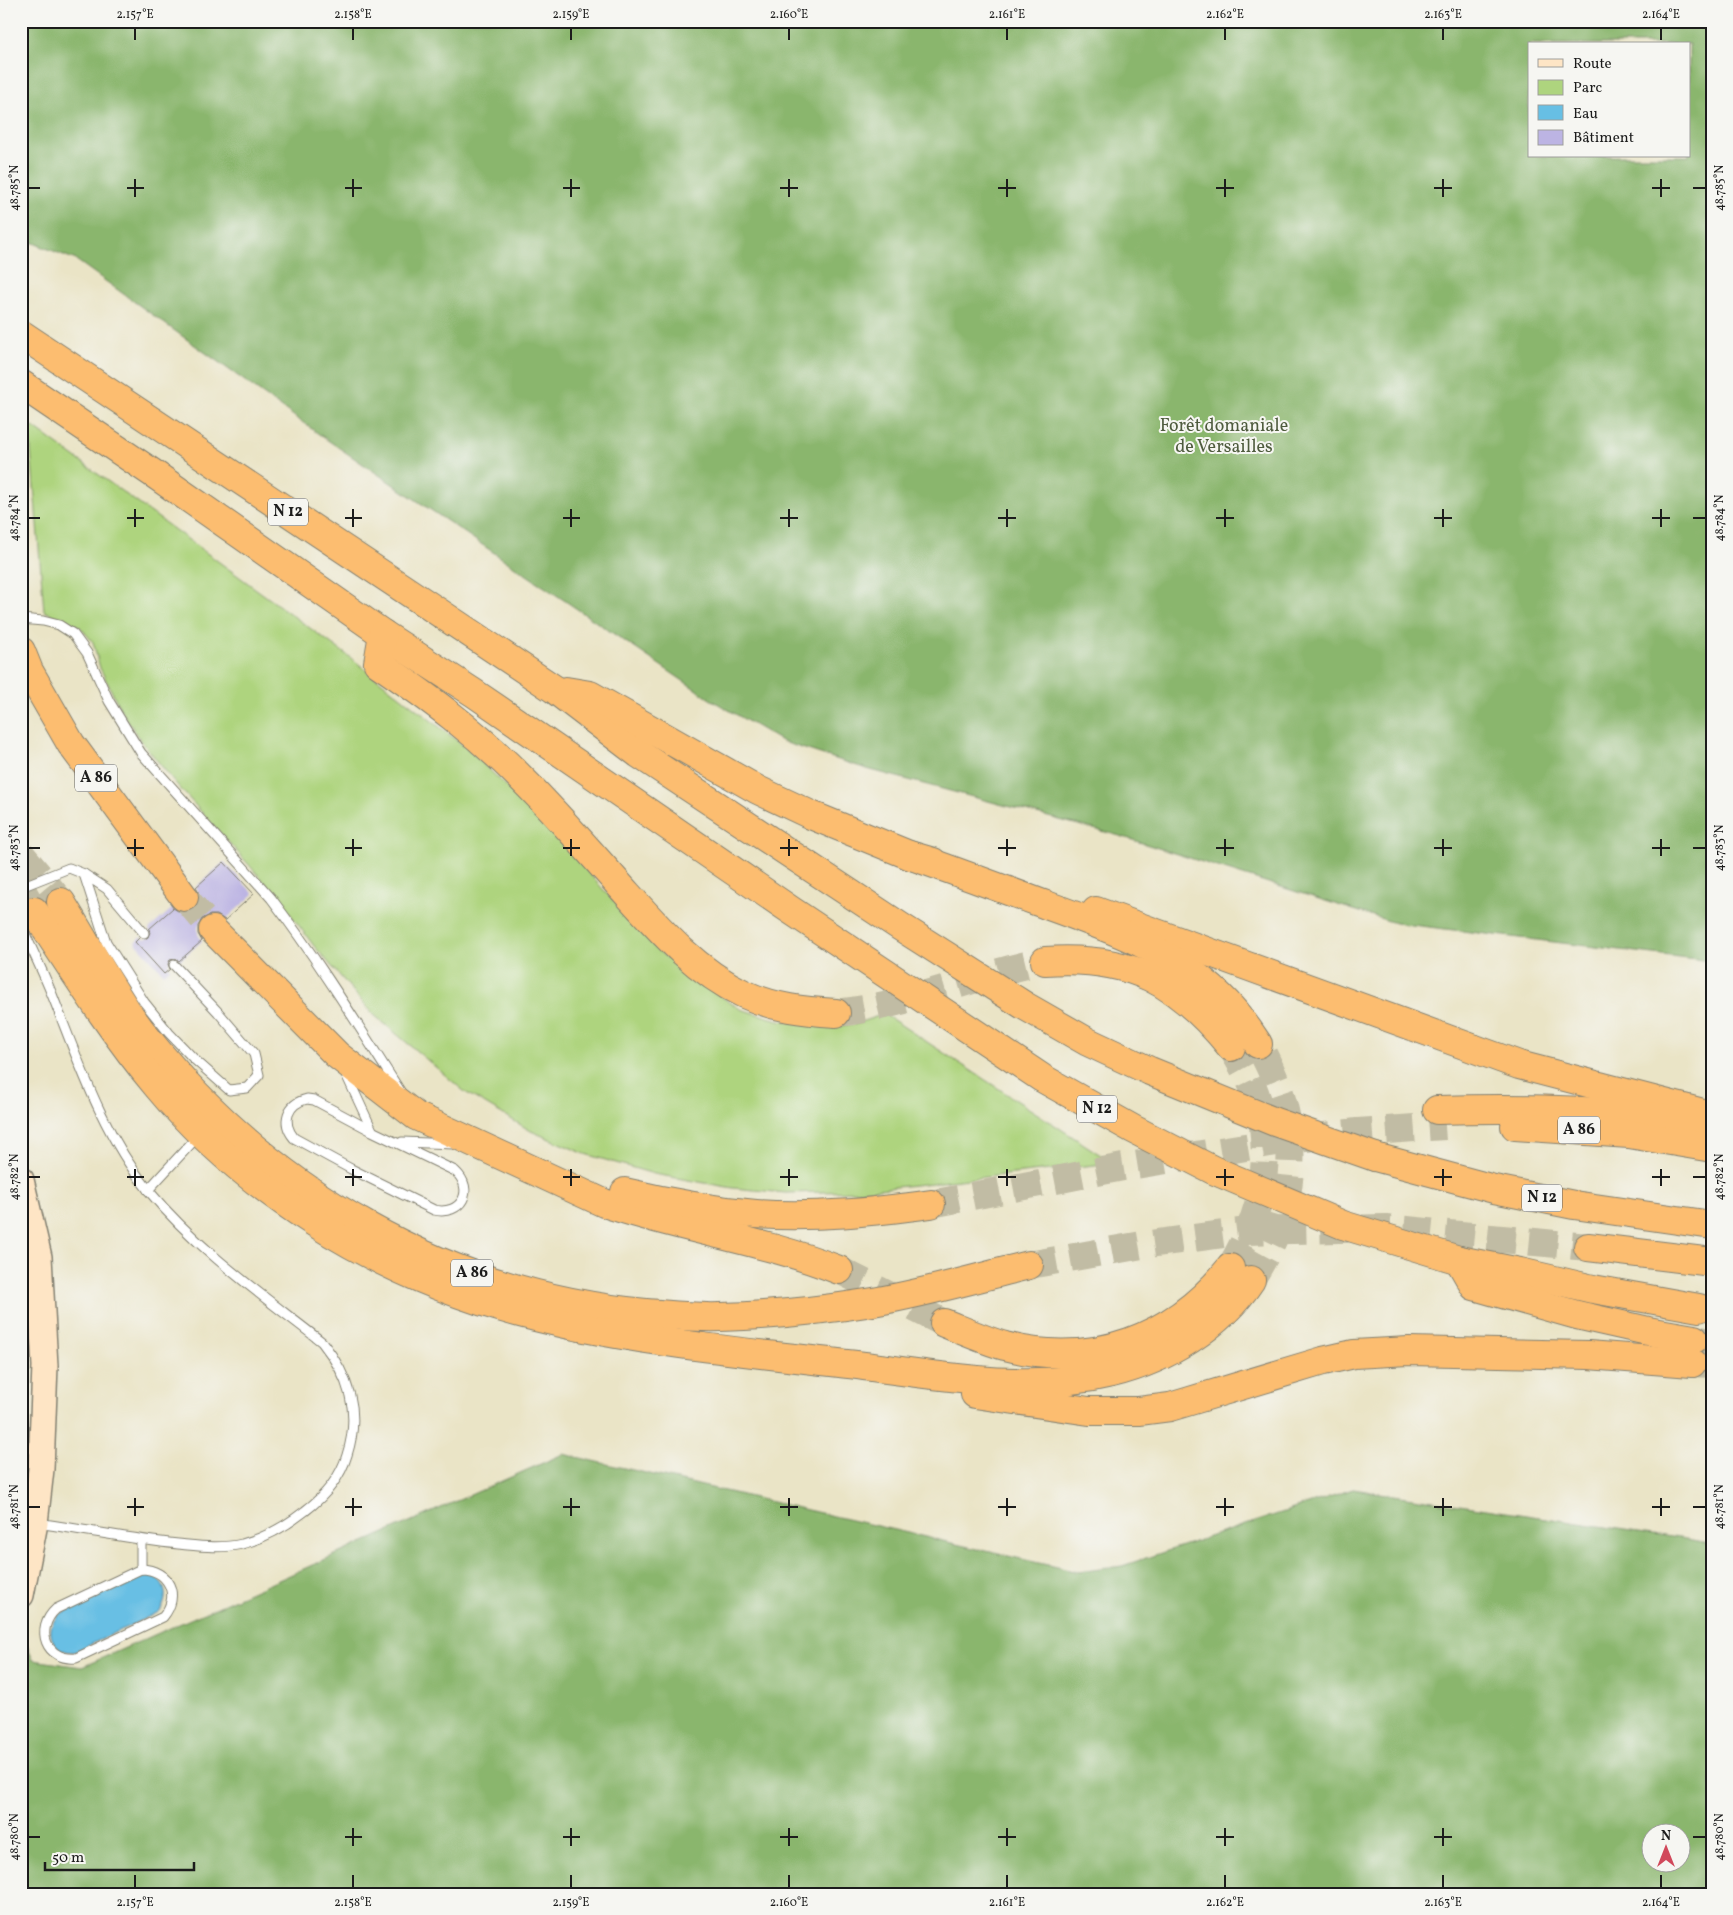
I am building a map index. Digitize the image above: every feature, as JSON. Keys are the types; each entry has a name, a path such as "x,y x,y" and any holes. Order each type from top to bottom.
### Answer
{"highway":[{"name":"N 12","path":"21,334 554,689 663,770 901,927 1025,1006 1088,1042 1150,1071 1275,1122 1375,1157 1494,1189 1574,1205 1712,1225"},
{"name":"N 12","path":"21,384 383,634 474,693 792,911 1042,1078 1133,1129 1213,1170 1343,1224 1458,1260 1593,1289 1699,1308"},
{"path":"383,634 378,663 436,702 486,742 556,815 650,919 691,959 726,984 761,1001 791,1010 836,1013"},
{"name":"A 86","path":"21,651 29,671 71,744 184,897"},
{"path":"554,689 590,695 758,790 811,815 909,855 1098,924 1148,946 1180,965 1220,995 1236,1013 1244,1046 1210,1021 1194,1005 1172,989 1127,967 1096,961 1071,959 1045,961"},
{"path":"909,855 1092,909 1519,1065 1712,1114"},
{"name":"A 86","path":"61,902 110,983 146,1036 216,1115 288,1176 365,1226 418,1252 476,1275 526,1291 579,1304 625,1311 718,1317 784,1313 876,1301 1028,1265"},
{"path":"28,918 158,1088 201,1132 239,1166 310,1219 387,1264 427,1281 491,1304 561,1323 728,1350 985,1380 1053,1382 1083,1379 1138,1366 1162,1356 1209,1325 1242,1294 1240,1274 1204,1296 1165,1326 1144,1338 1108,1348 1063,1354 1034,1352 1005,1346 944,1323"},
{"path":"213,930 337,1055 416,1116 604,1203 635,1213 802,1256 839,1270"},
{"name":"A 86","path":"1712,1125 1630,1113 1556,1108 1441,1118 1628,1134 1712,1148"},
{"path":"482,1148 610,1188 656,1199 756,1214 816,1215 887,1210 931,1204"},
{"path":"1588,1247 1704,1260"},
{"path":"728,1350 857,1375 1039,1405 1114,1412 1170,1407 1323,1361 1354,1354 1409,1350 1578,1355 1693,1351 1648,1331 1577,1315 1474,1286 1458,1260"}],"main road":[{"path":"21,1180 39,1256 44,1366 42,1469 26,1522 21,1594"}],"lane":[{"path":"21,619 59,625 73,634 81,644 114,709 141,753 286,918 320,965 416,1116"},
{"path":"21,887 69,868 84,874 107,889 144,933"},
{"path":"84,874 106,942 144,1002 188,1052 229,1090 247,1088 259,1074 254,1054 174,965"},
{"path":"26,1522 141,1540 214,1547 240,1544 266,1536 293,1520 316,1503 332,1486 343,1468 350,1447 353,1424 352,1400 346,1379 336,1359 322,1342 195,1241 148,1190 111,1134 94,1100 54,1000 28,918"},
{"path":"337,1055 372,1131"},
{"path":"314,1100 372,1131 455,1171 461,1176 465,1189 461,1203 449,1211 434,1210 350,1170 294,1138 289,1132 286,1118 293,1105 300,1101 314,1100"},
{"path":"148,1190 201,1132"},
{"path":"397,1142 482,1148"},
{"path":"141,1540 141,1569"},
{"path":"141,1569 148,1569 162,1576 170,1588 171,1604 163,1617 76,1658 64,1657 52,1650 44,1636 46,1621 50,1614 56,1609 141,1569"}],"green space":[{"name":"Forêt domaniale de Versailles","path":"21,21 1712,21 1712,961 1395,923 1120,836 867,769 783,742 710,699 323,437 76,260 21,238"},
{"path":"29,424 347,655 469,750 546,825 657,950 698,981 740,1009 778,1020 815,1025 852,1025 884,1014 1113,1163 860,1191 786,1193 733,1188 654,1174 585,1154 531,1131 465,1092 373,1014 314,946 276,895 178,786 141,741 122,712 100,668 93,642 80,627 44,611"},
{"path":"563,1454 1078,1572 1122,1566 1353,1489 1712,1543 1712,1894 21,1894 21,1632 33,1660 82,1667"}],"water":[{"path":"142,1575 156,1579 164,1588 165,1599 159,1612 75,1652 67,1652 55,1645 51,1633 52,1626 60,1614"}],"building":[{"path":"224,862 254,894 225,920 217,915 210,915 202,919 198,926 198,934 202,941 179,961 175,959 170,960 168,964 170,969 164,974 135,942 140,937 145,939 148,937 149,929 173,908 185,913 194,909 200,896 196,887"}],"tunnel":[{"path":"21,854 61,902"},
{"path":"21,888 34,911"},
{"path":"184,897 213,930"},
{"path":"836,1013 889,1004 1045,961"},
{"path":"1251,1280 1270,1247 1281,1221 1290,1168 1289,1131 1286,1113 1275,1079 1258,1044"},
{"path":"1230,1268 1253,1221 1258,1205 1262,1189 1265,1155 1263,1126 1258,1100 1248,1076 1231,1047"},
{"path":"931,1204 1123,1167 1282,1141 1357,1132 1445,1126"},
{"path":"1029,1265 1142,1245 1246,1231 1386,1228 1588,1247"},
{"path":"839,1270 944,1323"},
{"path":"1694,1339 1712,1342"},
{"path":"1692,1363 1712,1364"}]}
